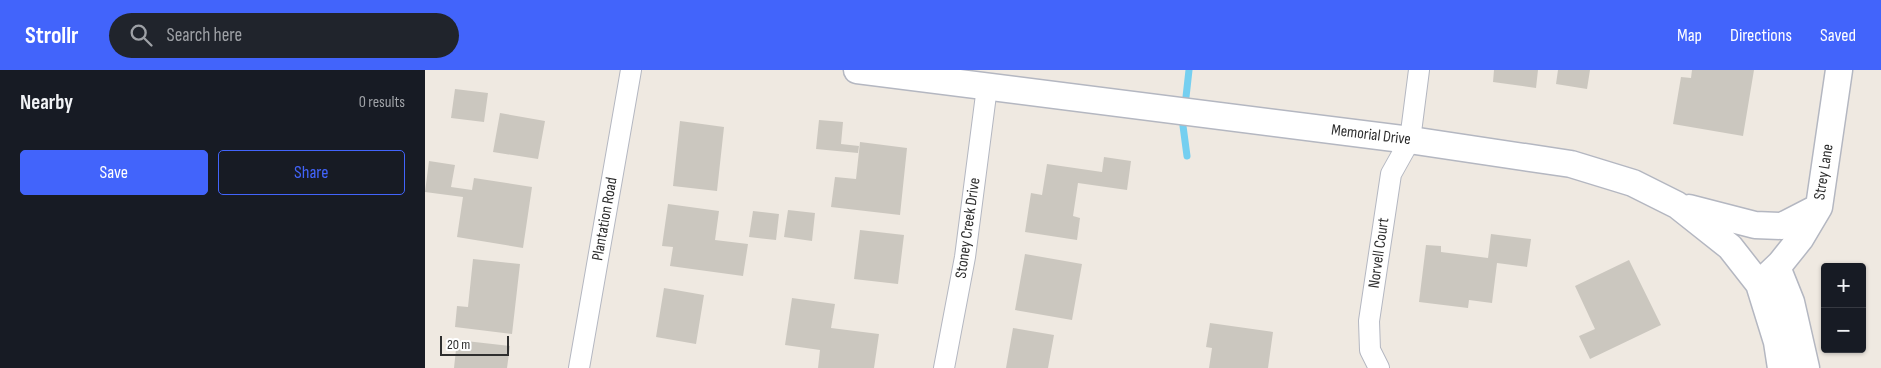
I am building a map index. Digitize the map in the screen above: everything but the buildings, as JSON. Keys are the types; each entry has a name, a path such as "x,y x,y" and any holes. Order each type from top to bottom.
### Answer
{"street":[{"name":"Plantation Road","path":"579,368 631,70"},
{"name":"Memorial Drive","path":"857,70 1410,140 1571,164 1633,183 1677,205 1730,248 1768,275 1781,368"},
{"path":"1410,140 1419,70"},
{"name":"Strey Lane","path":"1768,275 1801,239 1819,207 1839,70"},
{"name":"Stoney Creek Drive","path":"944,368 965,257 987,86"},
{"name":"Norvell Court","path":"1379,368 1370,350 1369,322 1391,174 1410,140"},
{"path":"1677,205 1725,219 1755,225 1782,226 1819,207"},
{"path":"1768,275 1791,302 1806,368"}],"waterway":[{"path":"1185,106 1189,70"},
{"path":"1184,117 1183,126 1187,156"}]}
